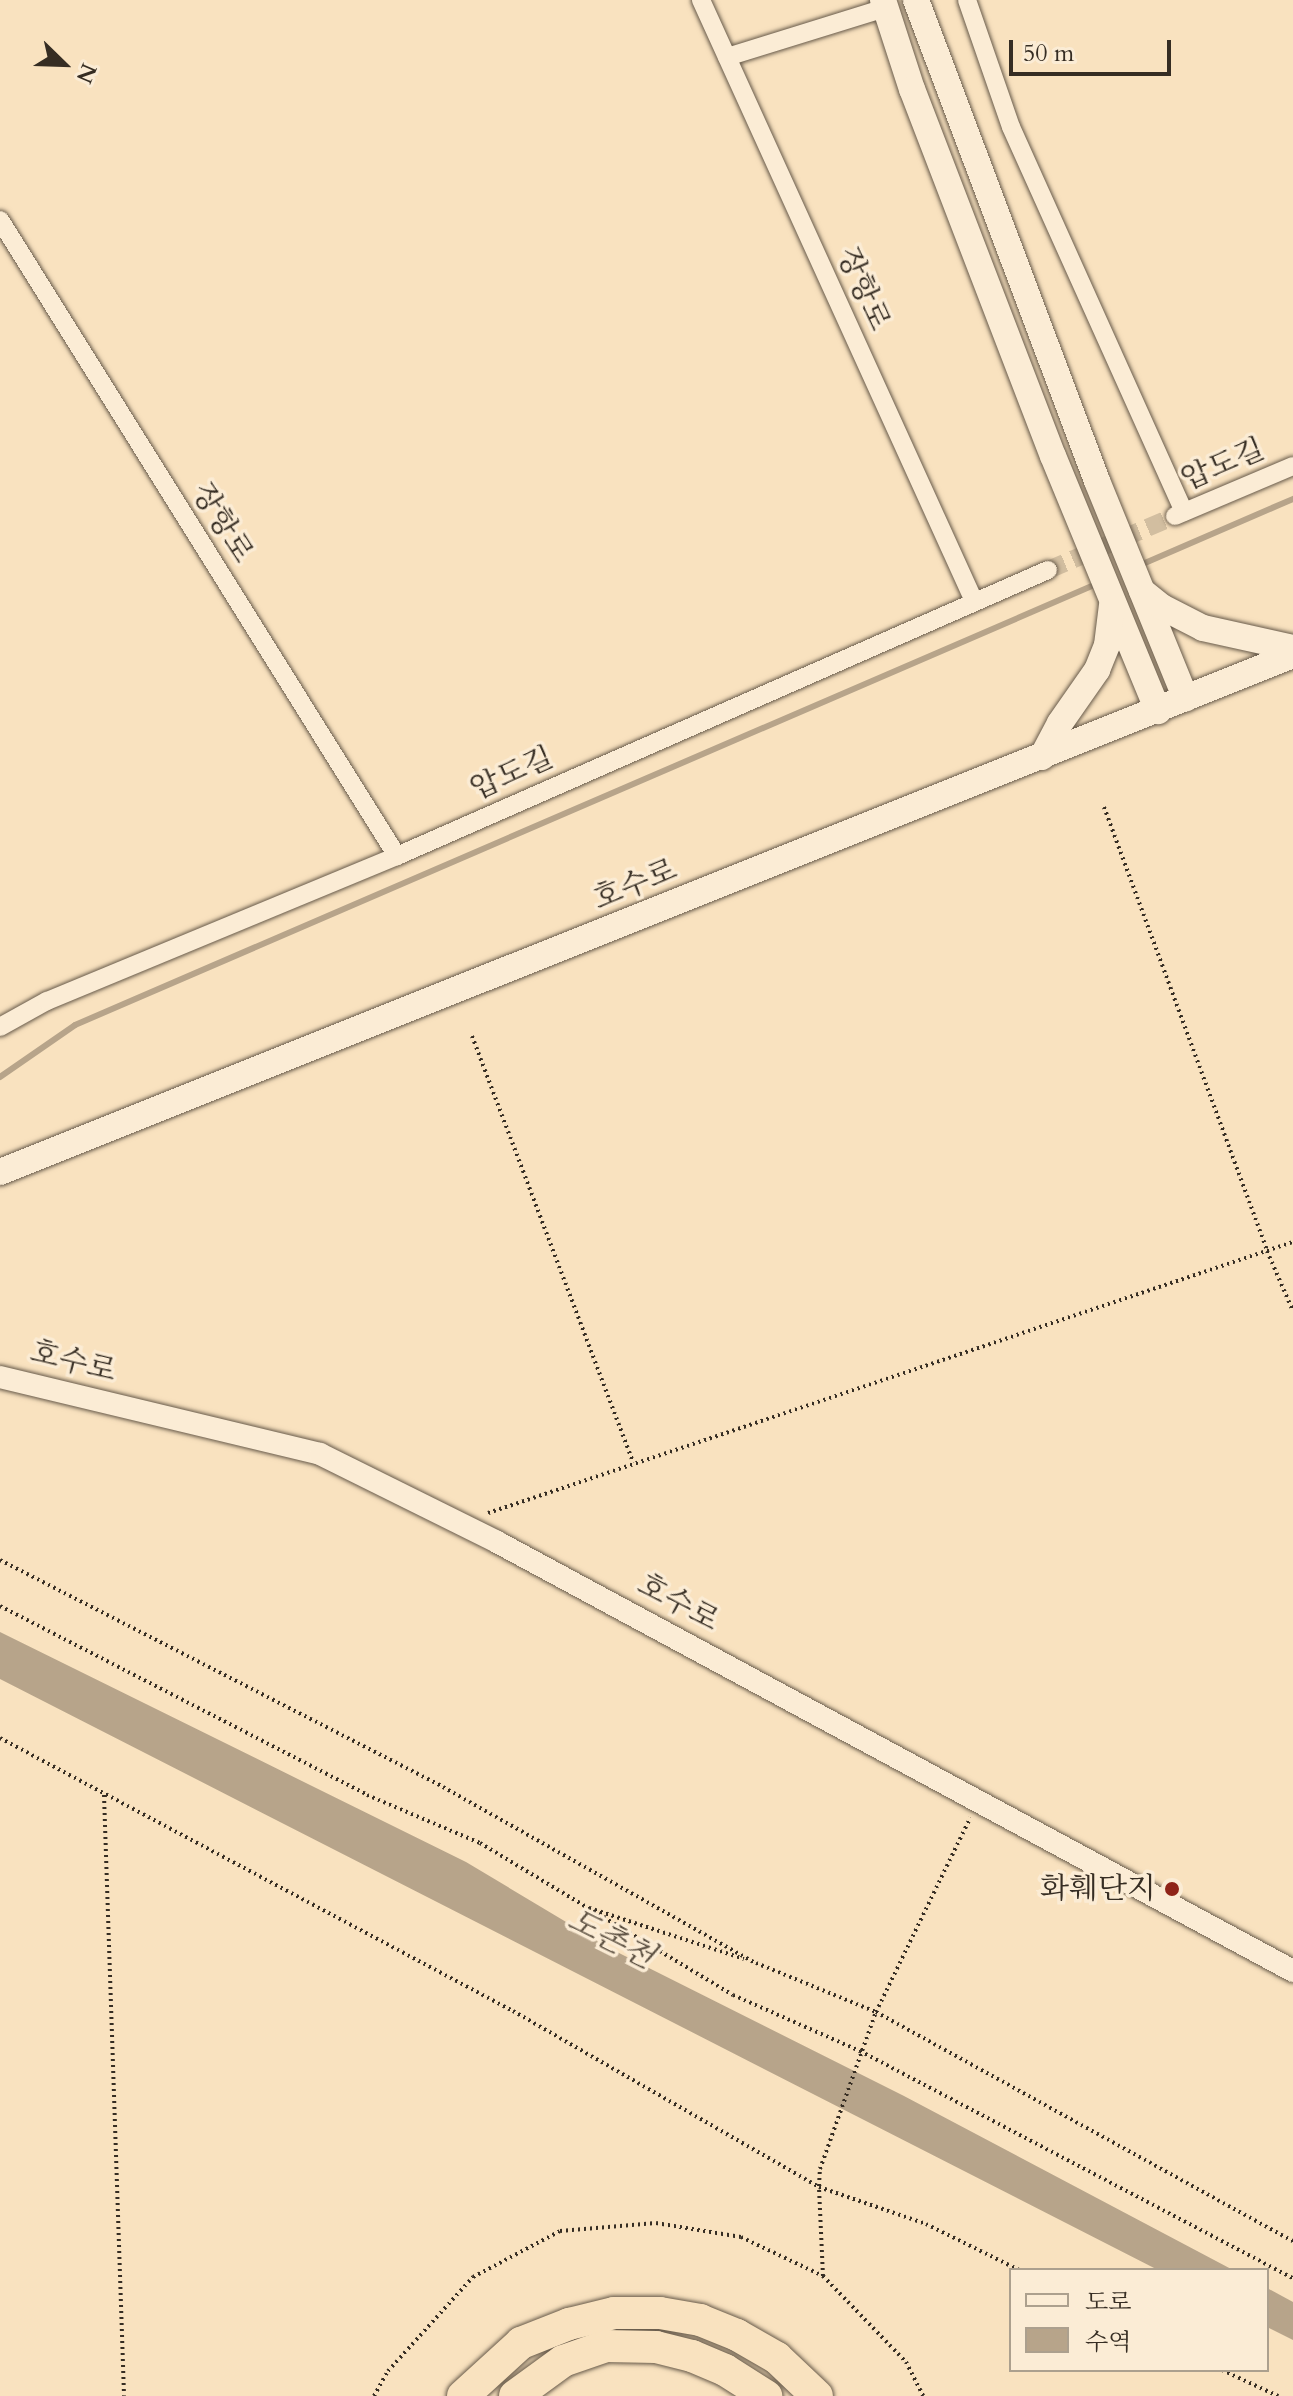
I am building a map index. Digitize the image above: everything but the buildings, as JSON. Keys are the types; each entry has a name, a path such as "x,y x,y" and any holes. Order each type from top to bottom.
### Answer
{"highway":[{"path":"463,2396 521,2343 569,2324 614,2313 660,2313 700,2320 737,2335 777,2358 817,2396"},
{"path":"515,2396 563,2361 606,2346 656,2347 692,2356 725,2370 766,2396"}],"main road":[{"path":"916,0 1126,553 1186,699"},
{"path":"884,4 939,160 1097,565 1158,711"},
{"path":"1140,585 1162,607 1203,628 1293,648"},
{"path":"1042,757 1060,723 1097,670 1107,645 1110,597"},
{"name":"호수로","path":"0,1172 1293,655"}],"street":[{"name":"장항로","path":"701,0 974,601"},
{"name":"압도길","path":"967,0 1011,127 1180,514 1293,466"},
{"path":"727,57 884,4"},
{"name":"장항로","path":"0,220 397,856"},
{"name":"압도길","path":"0,1027 47,1001 397,856 1048,570"},
{"name":"호수로","path":"0,1377 320,1454 459,1523 1293,1971"}],"path":[{"path":"1104,807 1267,1251 1293,1311"},
{"path":"472,1036 633,1463"},
{"path":"459,1523 1293,1242"},
{"path":"0,1560 443,1787 755,1963"},
{"path":"0,1606 367,1795 480,1843 733,1995 859,2053 1293,2278"},
{"path":"0,1738 513,2011 819,2187 926,2224 1015,2268"},
{"path":"104,1793 124,2396"},
{"path":"823,2276 820,2169 876,2012 978,1802"},
{"path":"582,1905 755,1963 876,2012 1293,2241"},
{"path":"1226,2372 1278,2396"}],"water":[{"path":"0,1632 466,1862 613,1950 904,2096 1229,2268 1154,2268 0,1679"},
{"path":"1269,2289 1293,2302 1293,2340 1269,2328"}],"waterway":[{"path":"1138,566 1293,499"},
{"path":"0,1077 75,1025 1099,583"}],"tunnel":[{"path":"1048,570 1175,516"}],"place":[{"name":"화훼단지","path":"1172,1889"}],"water label":[{"name":"도촌천","path":"611,1939"}]}
